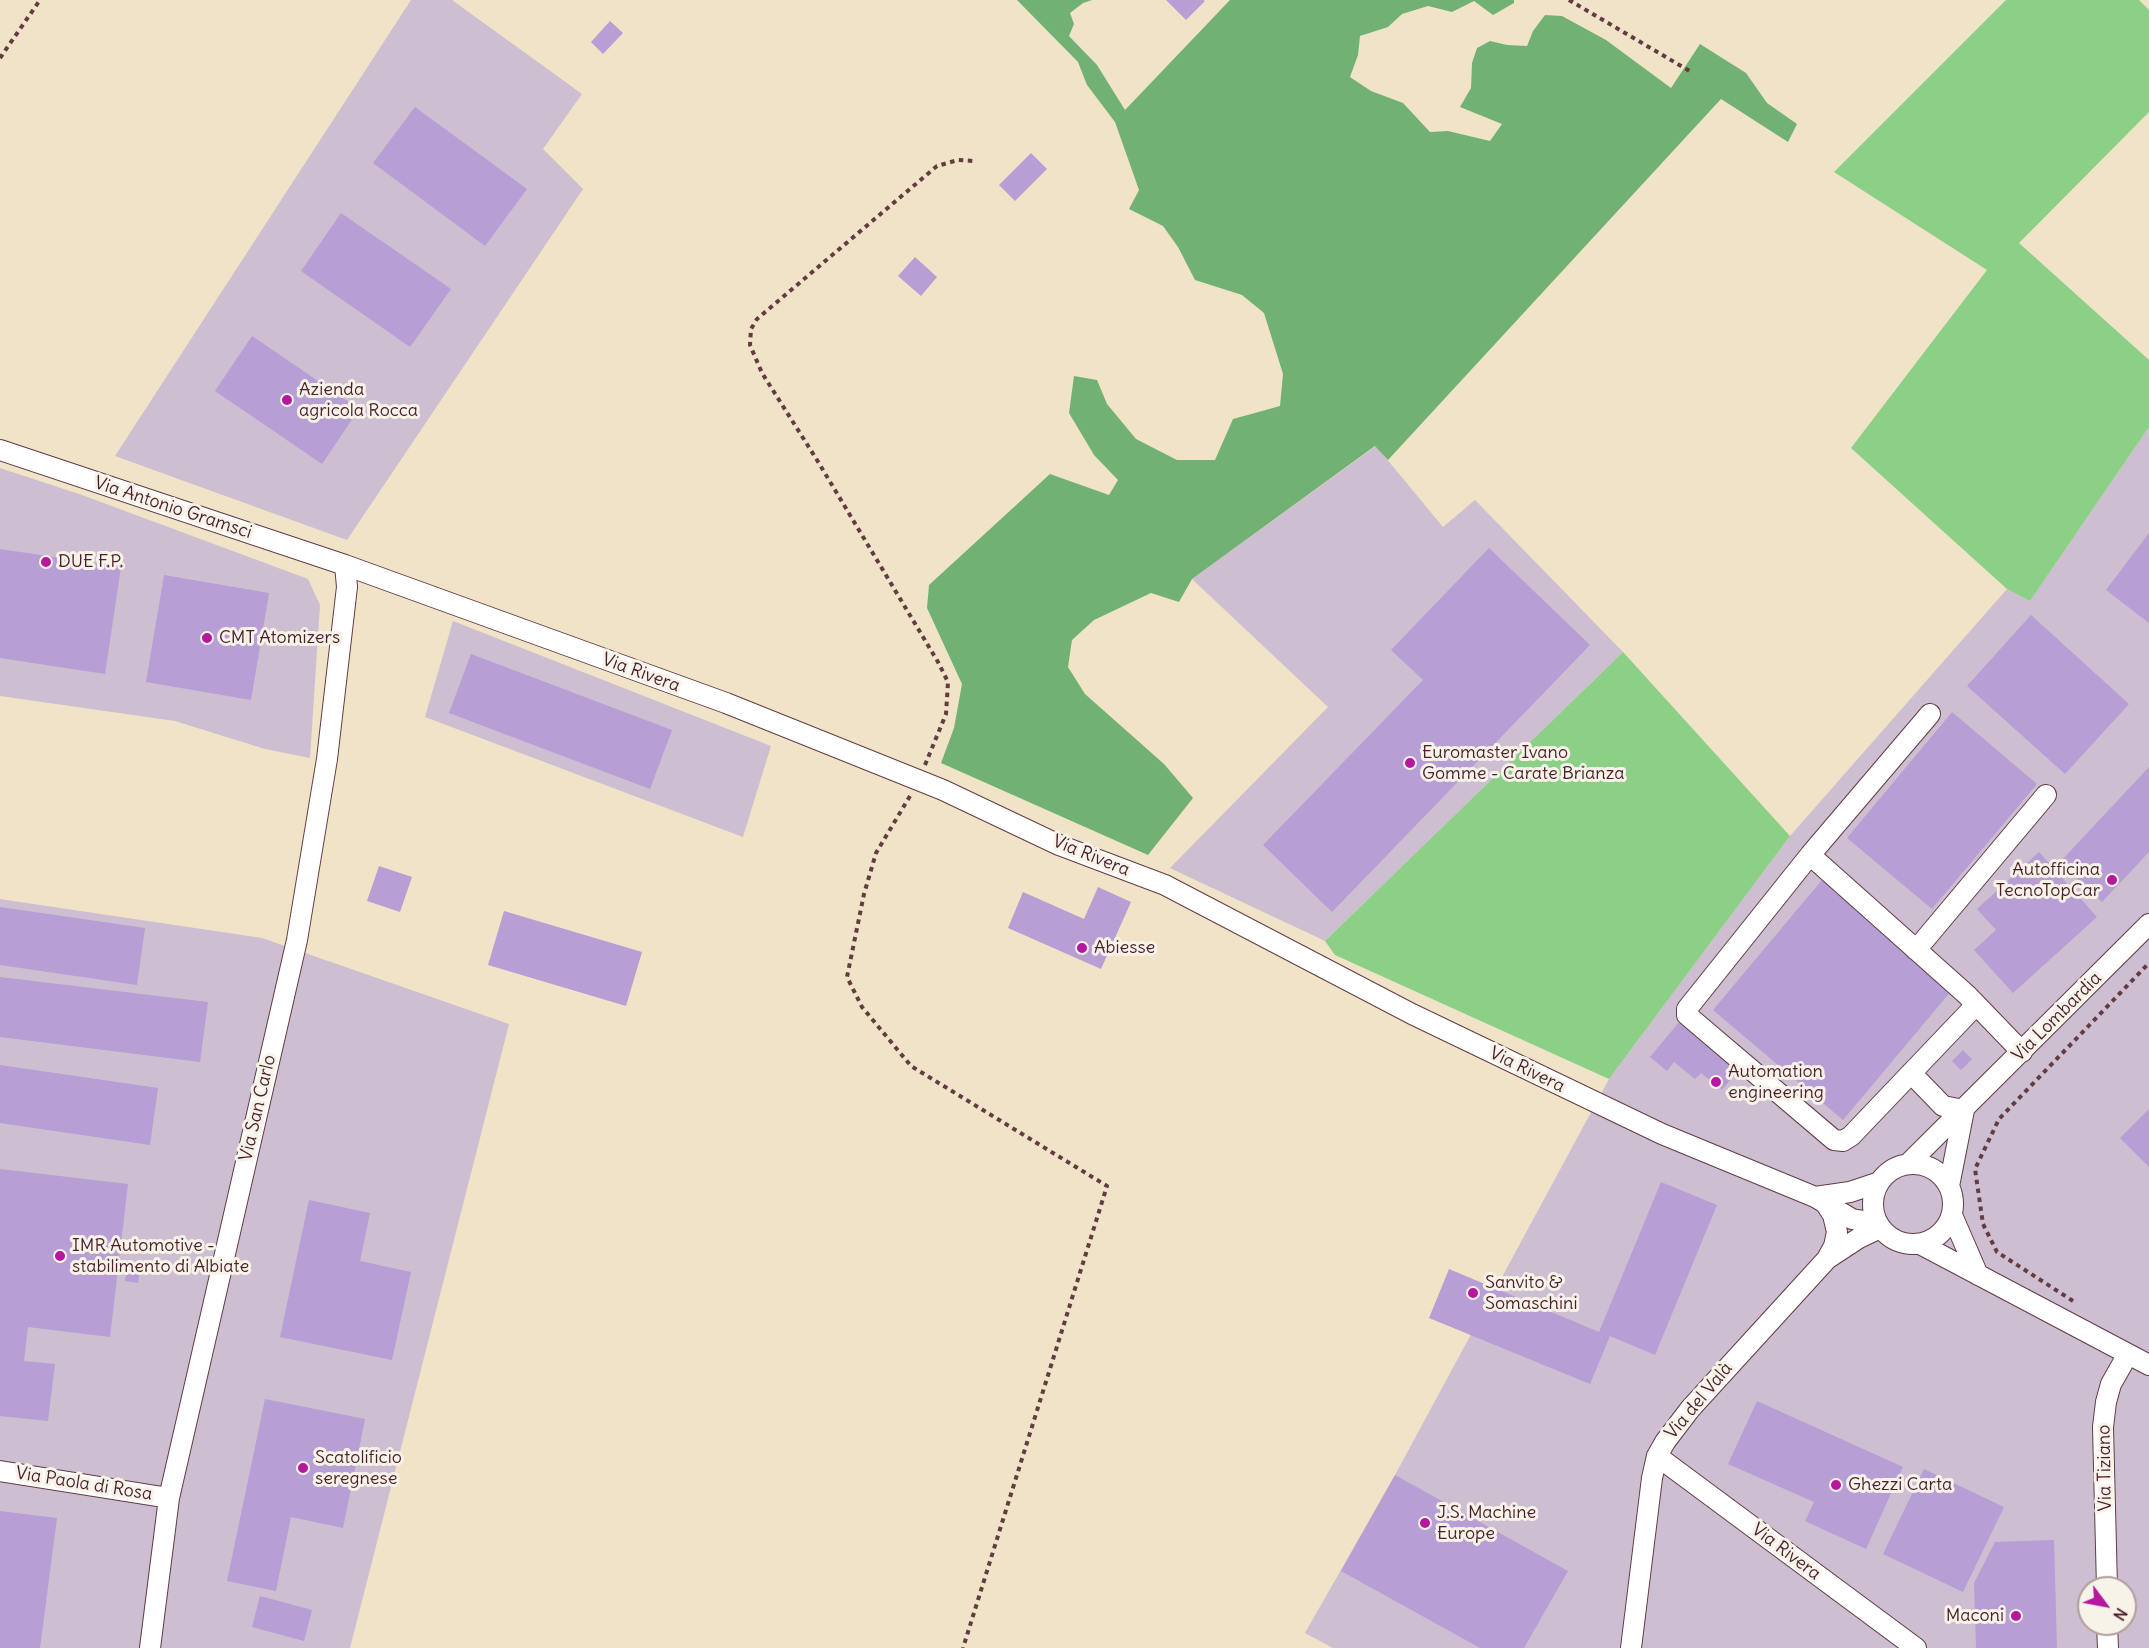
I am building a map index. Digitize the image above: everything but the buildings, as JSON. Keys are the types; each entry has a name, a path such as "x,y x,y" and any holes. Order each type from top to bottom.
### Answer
{"street":[{"name":"Via Antonio Gramsci","path":"0,450 345,565"},
{"name":"Via Rivera","path":"345,565 726,703 919,781 1059,845 1165,885 1412,1014 1578,1095 1662,1134 1820,1200 1852,1220 1878,1226"},
{"name":"Via San Carlo","path":"150,1648 169,1498 297,940 327,759 347,587 345,565"},
{"path":"1930,714 1810,855 1687,1009 1687,1015 1833,1140 1843,1141 1851,1136 1976,1005"},
{"path":"1916,950 2046,795"},
{"path":"1810,855 1976,1005 2022,1052"},
{"name":"Via Lombardia","path":"1909,1163 2149,924"},
{"path":"1877,1183 1872,1210 1878,1226 1898,1242 1920,1244 1940,1234 1952,1215 1953,1205 1949,1186 1964,1110 1943,1106 1911,1073"},
{"path":"1820,1200 1877,1183 1897,1166 1909,1163 1933,1168 1949,1186"},
{"name":"Via del Valà","path":"1631,1648 1652,1478 1657,1456 1690,1409 1827,1258 1834,1246 1837,1232 1836,1222 1820,1200"},
{"path":"1952,1215 1978,1275"},
{"name":"Via del Valà","path":"1827,1258 1878,1226"},
{"path":"1920,1244 2149,1365"},
{"name":"Via Tiziano","path":"2107,1576 2103,1427 2111,1384 2128,1354"},
{"name":"Via Rivera","path":"1657,1456 1916,1648"},
{"name":"Via Paola di Rosa","path":"0,1471 169,1498"}],"path":[{"path":"0,58 40,0"},
{"path":"1569,0 1693,73"},
{"path":"963,1648 1107,1186 911,1066 862,1007 847,977 864,894 876,853 919,781 945,714 948,682 823,470 762,373 750,345 751,329 757,319 937,166 958,160 974,161"},
{"path":"2074,1302 1997,1252 1983,1224 1975,1169 1999,1119 2149,963"}],"shaded area":[{"path":"411,0 452,0 582,94 543,149 583,189 347,540 115,456"},
{"path":"2149,427 2149,1648 1333,1648 1305,1633 1395,1475 1609,1079 1790,836 2007,589 2030,601"},
{"path":"1376,446 1443,527 1475,500 1623,652 1325,941 1170,868 1328,707 1192,579"},
{"path":"0,468 82,495 308,579 320,605 310,758 265,749 175,721 0,696"},
{"path":"453,621 771,746 743,837 425,717"},
{"path":"0,899 262,938 509,1024 350,1648 0,1648"}],"green space":[{"path":"1017,0 1092,0 1083,3 1070,13 1074,24 1069,36 1097,65 1125,110 1230,0 1514,0 1514,3 1493,15 1474,1 1452,12 1428,6 1402,14 1388,27 1360,36 1358,55 1350,77 1371,91 1403,103 1430,132 1448,131 1490,141 1502,124 1460,107 1471,88 1472,63 1477,48 1490,41 1527,46 1533,31 1545,15 1562,16 1606,40 1671,88 1700,44 1746,73 1767,103 1797,124 1788,142 1721,99 1388,460 1375,446 1192,579 1179,602 1151,593 1094,620 1072,640 1068,667 1085,694 1164,764 1193,798 1148,855 941,763 954,728 962,684 927,608 929,585 1050,474 1109,495 1118,480 1094,455 1069,413 1074,376 1097,380 1107,404 1136,439 1177,460 1215,460 1233,419 1280,406 1283,374 1264,313 1242,295 1195,280 1178,247 1163,226 1129,209 1139,190 1115,122 1087,85 1078,62"},
{"path":"2006,0 2139,0 2149,10 2149,112 2019,243 2149,360 2149,427 2030,601 2007,589 1851,448 1987,270 1834,172"},
{"path":"1623,652 1790,836 1609,1079 1335,955 1325,941"}],"place":[{"name":"Azienda agricola Rocca","path":"287,400"},
{"name":"DUE F.P.","path":"46,562"},
{"name":"CMT Atomizers","path":"207,638"},
{"name":"Euromaster Ivano Gomme - Carate Brianza","path":"1410,763"},
{"name":"Autofficina TecnoTopCar","path":"2112,880"},
{"name":"Abiesse","path":"1082,948"},
{"name":"Automation engineering","path":"1716,1082"},
{"name":"IMR Automotive - stabilimento di Albiate","path":"60,1256"},
{"name":"Sanvito & Somaschini","path":"1473,1293"},
{"name":"Scatolificio seregnese","path":"303,1468"},
{"name":"Ghezzi Carta","path":"1836,1485"},
{"name":"J.S. Machine Europe","path":"1425,1523"},
{"name":"Maconi","path":"2016,1616"}]}
